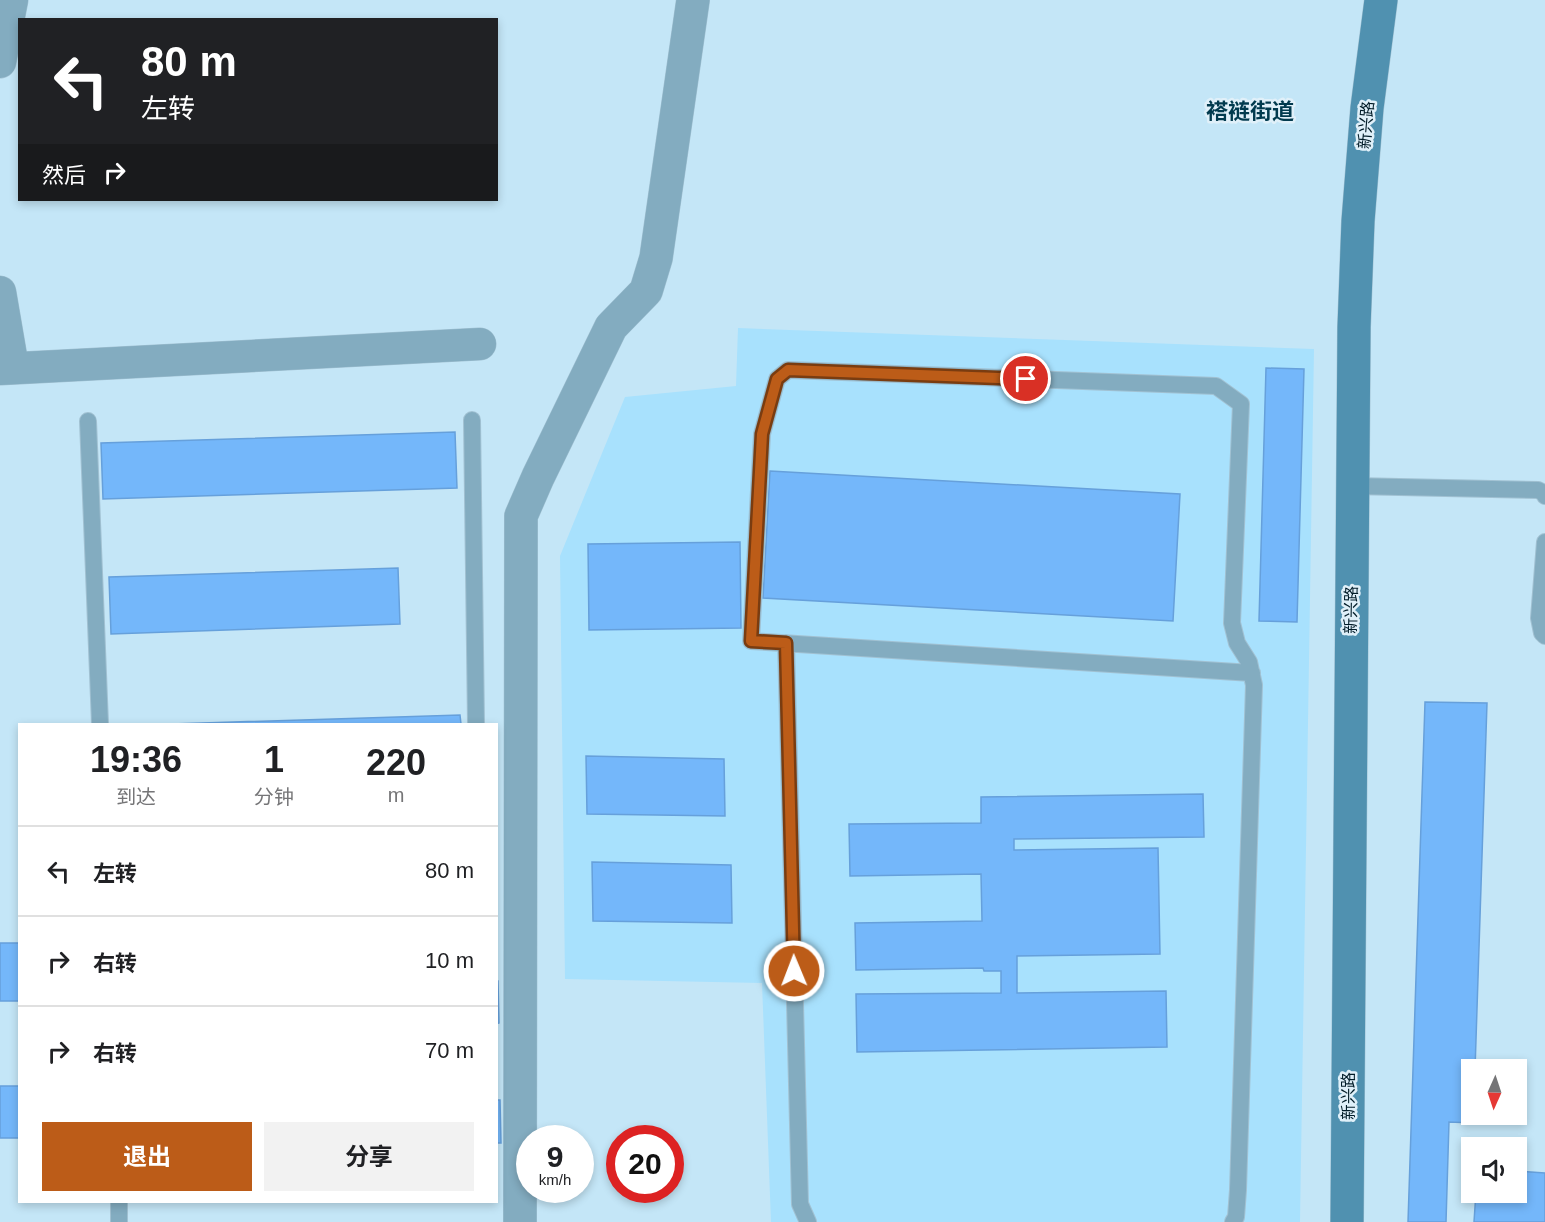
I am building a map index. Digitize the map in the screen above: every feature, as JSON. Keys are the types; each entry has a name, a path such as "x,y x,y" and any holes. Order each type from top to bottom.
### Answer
{"main road":[{"name":"新兴路","path":"1347,1222 1354,327 1358,221 1367,108 1381,0"}],"street":[{"path":"0,62 12,0"},
{"path":"520,1222 521,516 611,327 646,291 656,258 693,0"},
{"path":"0,292 6,369 480,344"}],"lane":[{"path":"1233,1222 1236,1217 1238,1178 1254,696 1254,685 1252,673 1249,662 1237,644 1232,623 1241,404 1216,386 788,370 777,379 762,434 751,641 1252,673"},
{"path":"472,420 476,723"},
{"path":"88,421 100,723"},
{"path":"1353,486 1538,490 1545,496"},
{"path":"1545,542 1539,618 1542,633 1545,636"},
{"path":"786,643 800,1204 808,1222"},
{"path":"119,1203 119,1222"}],"shaded area":[{"path":"738,328 1314,349 1300,1222 771,1222 762,983 565,979 560,556 625,397 736,386"}],"building":[{"path":"1266,368 1304,369 1297,622 1259,621"},
{"path":"455,432 457,488 103,499 101,443"},
{"path":"770,471 1180,494 1173,621 763,598"},
{"path":"740,542 741,628 589,630 588,544"},
{"path":"398,568 400,624 111,634 109,577"},
{"path":"1425,702 1487,703 1475,1059 1461,1059 1461,1122 1449,1122 1446,1222 1408,1222"},
{"path":"460,715 461,723 203,723"},
{"path":"586,756 724,759 725,816 587,814"},
{"path":"1203,794 1204,837 1014,839 1014,850 1158,848 1160,954 1017,956 1017,993 1166,991 1167,1047 857,1052 856,994 1001,993 1001,971 984,971 983,968 856,970 855,923 982,921 981,874 850,876 849,824 981,823 981,797"},
{"path":"592,862 731,865 732,923 593,921"},
{"path":"0,943 18,943 18,1001 0,1001"},
{"path":"0,1086 18,1086 18,1138 0,1138"},
{"path":"498,1100 500,1100 501,1143 498,1143"},
{"path":"1527,1172 1545,1173 1545,1222 1474,1222 1475,1203 1527,1203"}],"district":[{"name":"褡裢街道","path":"1250,111"}],"route":[{"path":"794,971 786,643 751,641 762,434 777,379 788,370 1026,379"}]}
